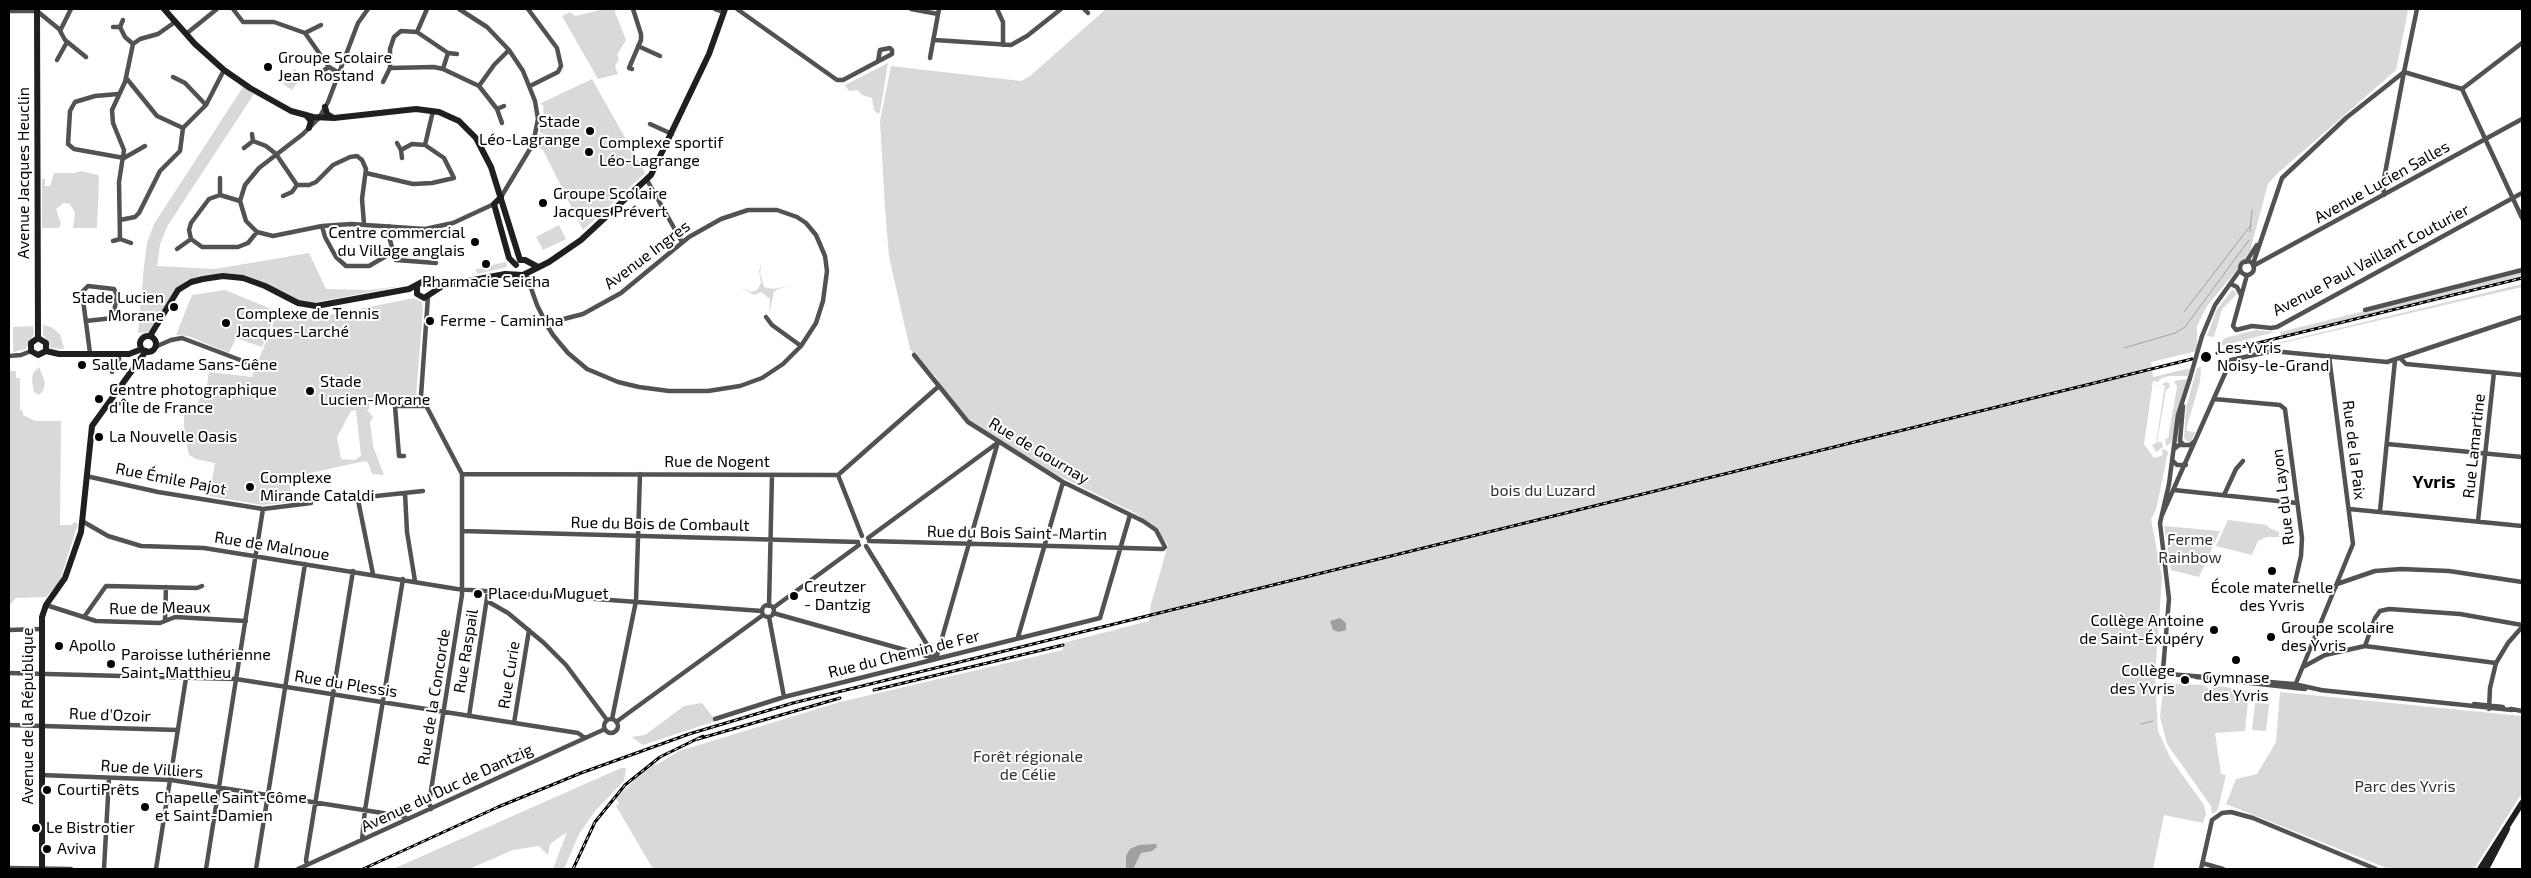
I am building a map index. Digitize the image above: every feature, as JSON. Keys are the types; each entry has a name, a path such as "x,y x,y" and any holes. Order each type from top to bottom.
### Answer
{"street":[{"path":"60,31 71,9"},
{"path":"164,9 186,34 224,70 279,105 319,118 334,118 408,109 432,111 454,118 472,133 491,167 522,268"},
{"path":"186,34 217,9"},
{"path":"233,9 244,22 274,22 305,33 329,67 338,73"},
{"path":"368,9 358,23 319,118 249,179 242,190 240,200 244,218 257,232 277,236 322,226 364,224 426,228 440,227 462,220 494,204 501,198 525,161 536,135 538,115 530,86 509,50 487,27 461,9"},
{"path":"416,32 427,9"},
{"path":"528,9 556,48 561,66 558,72 530,86"},
{"path":"632,69 629,68 641,34 633,9"},
{"path":"416,289 421,297 429,291 442,286 505,274 522,268 538,267 581,240 647,180 655,169 709,54 724,10 715,9"},
{"path":"737,9 837,80 843,80 878,61"},
{"path":"911,9 939,11 935,40 930,58"},
{"path":"997,9 1003,22 1003,45"},
{"path":"935,40 1003,45 1019,42 1062,9"},
{"path":"1084,9 1088,13"},
{"path":"2384,194 2383,184 2416,9"},
{"path":"9,11 37,10 60,31 67,42 80,50 86,58"},
{"name":"Avenue Jacques Heuclin","path":"37,10 38,338"},
{"path":"123,20 120,27 125,37 133,44"},
{"path":"120,238 119,182 124,158 122,143 112,118 112,110 126,79 133,44 140,39 160,33 175,22"},
{"path":"305,33 321,25"},
{"path":"113,27 120,27"},
{"path":"382,82 390,68 390,49 394,37 401,30 416,32 448,53 457,54"},
{"path":"57,60 67,42"},
{"path":"2462,89 2522,43"},
{"path":"638,46 660,56"},
{"path":"479,86 494,65 509,50"},
{"path":"443,69 448,53"},
{"path":"318,74 329,67"},
{"path":"390,68 443,69 479,86 497,110 502,123"},
{"path":"120,220 134,217 139,213 160,171 180,151 183,128 206,106 224,70"},
{"path":"2404,72 2462,89 2514,197 2522,218"},
{"path":"2236,279 2252,272 2258,244 2282,178 2346,118 2404,72"},
{"path":"173,77 185,83 206,106"},
{"path":"126,79 157,116 183,128"},
{"path":"118,94 95,96 75,102 70,111 67,140 74,148 124,158 145,146"},
{"path":"497,110 504,106"},
{"path":"325,107 327,114 334,118"},
{"path":"425,145 432,111"},
{"path":"306,115 311,121 309,128"},
{"name":"Avenue Lucien Salles","path":"2253,265 2522,119"},
{"path":"650,124 672,134"},
{"path":"252,134 253,141"},
{"path":"253,141 266,146 276,154 297,185"},
{"path":"244,148 253,141"},
{"path":"397,143 402,150 402,158"},
{"path":"366,173 413,184 432,183 454,178 444,158 425,145 412,144 402,150"},
{"path":"297,185 314,184 331,166 354,156 362,160 366,173 362,199 364,224"},
{"path":"220,178 220,195"},
{"path":"647,180 682,242"},
{"path":"283,196 292,192 297,185"},
{"name":"Avenue Paul Vaillant Couturier","path":"2242,295 2232,326 2236,330 2252,326 2277,327 2522,193"},
{"path":"240,200 220,195 206,201 189,230 191,240 202,247 238,247 248,242 257,232"},
{"path":"494,204 508,255 522,268"},
{"name":"Avenue Ingres","path":"522,268 548,327 568,353 586,369 630,385 669,391 708,391 740,386 773,372 801,346 819,315 826,288 827,271 820,241 806,223 791,214 777,210 748,210 712,223 682,242 646,275 622,293 583,314 556,321 548,327"},
{"path":"322,226 325,237 336,257 346,266 369,266 393,252"},
{"path":"389,226 388,234 393,252 399,261 436,263"},
{"path":"502,232 506,228 510,230"},
{"path":"113,241 120,238 131,243"},
{"path":"177,249 191,240"},
{"path":"2258,244 2236,279 2215,305 2207,320 2178,414 2168,489 2160,530 2169,599 2163,665 2165,672 2189,675 2201,679 2295,686 2522,711"},
{"path":"508,255 516,250"},
{"path":"2246,262 2253,265"},
{"path":"2240,270 2246,275"},
{"path":"2365,310 2522,270"},
{"path":"2242,295 2246,275"},
{"path":"155,347 152,338 170,301 178,290 191,282 223,276 243,278 265,286 298,303 311,306 416,289 424,282 429,291 421,396 462,474"},
{"path":"2230,285 2237,286 2242,295"},
{"path":"86,321 113,318 117,295 114,289 88,286 83,289 86,321 90,353"},
{"path":"766,317 772,325 801,346"},
{"path":"2162,515 2175,490 2231,360 2272,351 2387,362 2398,360 2522,317"},
{"name":"Avenue Ingres","path":"543,318 556,321"},
{"path":"31,351 31,343 38,338 45,341 46,351"},
{"name":"Avenue de la République","path":"42,868 41,629 46,605 66,578 82,521 93,424 144,350 141,340 152,338"},
{"path":"31,351 38,355 46,351 59,354 134,353 182,338 256,366"},
{"path":"9,356 21,355 31,351"},
{"path":"112,372 119,362 119,354"},
{"name":"Rue de Gournay","path":"914,355 968,422 997,443 1063,482 1130,514 1156,530 1164,545 1164,549"},
{"name":"Rue de la Paix","path":"2330,356 2352,546 2336,586"},
{"path":"2398,360 2406,364 2522,375"},
{"path":"2380,511 2398,360"},
{"name":"Rue Lamartine","path":"2478,521 2494,372"},
{"path":"936,659 868,542 862,536 838,475 939,386"},
{"path":"411,406 421,396"},
{"path":"2184,399 2180,441 2192,451"},
{"name":"Rue du Layon","path":"2214,399 2280,405 2285,409 2302,547 2295,582 2301,586 2336,586"},
{"path":"404,456 399,456 395,406 426,406"},
{"path":"2174,448 2196,441"},
{"path":"868,542 997,443"},
{"path":"936,659 997,443"},
{"path":"2387,444 2522,458"},
{"path":"2172,460 2177,465 2186,465"},
{"path":"2224,495 2236,468 2243,461"},
{"name":"Rue de Nogent","path":"462,474 838,475"},
{"name":"Rue de la Concorde","path":"431,808 429,804 461,590 462,474"},
{"path":"612,720 636,601 640,474"},
{"path":"772,475 769,539 772,609 769,617 784,697"},
{"name":"Rue Émile Pajot","path":"86,476 158,492 263,509 311,503"},
{"path":"1018,637 1063,482"},
{"path":"2168,489 2297,503"},
{"path":"376,496 423,491"},
{"path":"405,493 407,532 415,581"},
{"path":"358,500 373,574"},
{"path":"206,869 263,509"},
{"path":"2349,509 2522,526"},
{"path":"1120,548 1130,514"},
{"name":"Rue de Malnoue","path":"82,521 108,536 141,546 190,547 373,574 461,590"},
{"name":"Rue du Bois de Combault","path":"462,531 868,542"},
{"path":"772,609 858,543 862,536"},
{"name":"Rue du Bois Saint-Martin","path":"868,542 1164,549"},
{"name":"Rue du Chemin de Fer","path":"715,719 784,697 1100,618 1120,548"},
{"path":"256,869 305,564"},
{"path":"2295,686 2336,586 2375,571 2401,569 2450,572 2522,582"},
{"path":"308,865 306,860 353,571"},
{"path":"362,840 365,810 403,579"},
{"path":"84,617 106,586 197,588 202,586"},
{"path":"165,621 166,587"},
{"path":"461,590 636,601 762,613 769,617"},
{"name":"Rue Raspail","path":"468,716 488,591"},
{"path":"486,601 508,614 529,630 566,666 612,720"},
{"name":"Rue de Meaux","path":"46,605 96,621 160,623 175,617 246,621"},
{"path":"605,729 612,720 762,613 765,606 936,659"},
{"path":"2365,646 2375,618 2380,611 2389,609 2460,614 2522,626"},
{"path":"2489,707 2490,688 2496,663 2508,642 2522,626"},
{"path":"9,630 41,629"},
{"name":"Rue Curie","path":"514,723 529,630"},
{"path":"2303,667 2325,655 2365,646 2496,663"},
{"name":"Rue du Plessis","path":"9,673 236,679 578,733 585,738"},
{"path":"156,869 186,678"},
{"name":"Avenue du Duc de Dantzig","path":"298,869 605,729 610,732 615,731 617,728 612,720"},
{"name":"Rue d'Ozoir","path":"9,725 178,730"},
{"name":"Rue de Villiers","path":"41,776 171,780 365,810 408,819"},
{"path":"104,869 109,778"},
{"path":"2480,869 2522,803"},
{"path":"2201,869 2209,827 2217,815 2231,812 2253,818 2375,869"},
{"path":"2486,869 2505,836 2508,825"},
{"path":"2202,863 2222,869"},
{"path":"9,868 71,869"}],"green space":[{"path":"604,9 614,9 626,40 617,55 619,59 615,66 618,74 598,79 562,16 570,12 575,16"},
{"name":"bois du Luzard","path":"1106,9 2404,9 2408,11 2396,70 2278,173 2268,184 2250,251 2207,306 2197,326 2197,351 2151,362 2153,377 2190,368 2188,376 2169,376 2159,379 2159,382 2153,381 2144,444 2154,458 2163,455 2162,450 2164,449 2168,452 2156,510 2151,519 2162,577 2155,677 2158,731 2171,759 2204,805 2206,814 2203,823 2164,815 2153,869 653,869 616,806 619,803 615,798 651,765 656,765 679,751 840,702 1063,650 1063,643 1149,621 1151,604 1168,545 1156,528 1137,514 1051,472 968,420 946,394 936,377 910,349 889,257 885,208 880,121 891,66 1021,81 1030,76"},
{"path":"888,63 880,112 878,114 874,110 872,98 862,95 858,90 849,91 845,85"},
{"path":"294,69 303,75 292,90 283,84"},
{"name":"Complexe sportif Léo-Lagrange","path":"592,79 645,173 583,230 543,150 535,146 539,146 539,134 550,137 540,132 540,128 544,128 544,118 543,105 539,104"},
{"path":"243,87 254,94 168,225 160,244 157,266 215,269 309,253 326,289 369,290 402,286 312,303 299,300 246,276 228,273 200,276 187,280 174,290 151,332 138,333 147,243 154,224"},
{"path":"81,171 98,175 99,178 97,228 73,228 75,213 70,204 64,203 56,209 61,224 59,228 42,228 42,179 45,179 45,186 50,186 54,173"},
{"path":"559,225 566,239 543,250 536,237"},
{"path":"762,261 760,273 764,287 773,289 793,285 774,292 769,313 770,299 761,292 754,295 739,286 751,292 757,290 761,283 759,271"},
{"path":"491,262 492,265 506,262 507,267 477,274 476,269 488,268"},
{"path":"2522,272 2522,276 2281,336 2280,332"},
{"path":"2522,284 2522,287 2273,345 2273,344"},
{"path":"2233,289 2237,294 2222,309 2214,337 2207,336 2217,309"},
{"name":"Complexe de Tennis Jacques-Larché","path":"225,290 276,311 262,347 236,338 229,353 188,336 176,335 192,295"},
{"name":"Stade Lucien-Morane","path":"414,298 422,302 416,396 410,402 369,403 369,409 367,410 373,417 370,422 373,446 384,475 372,474 368,463 365,461 288,478 293,502 262,505 209,496 215,463 196,459 189,455 184,431 184,413 196,406 207,385 209,372 252,377 278,311 302,318 319,317","holes":["356,410 361,456 355,460 341,459 337,437 351,411"]},
{"path":"43,325 51,327 60,334 64,349 51,348 43,335"},
{"path":"33,326 34,334 26,349 13,352 13,327"},
{"path":"2256,330 2275,332 2218,347 2225,338"},
{"path":"39,367 45,382 43,391 39,395 34,392 32,381 33,373"},
{"path":"2201,367 2200,382 2187,426 2187,431 2195,432 2192,440 2188,442 2184,438 2186,407 2197,368"},
{"path":"9,371 16,371 16,378 20,378 20,410 23,411 23,415 35,421 61,421 60,525 71,525 75,522 78,524 59,583 46,597 16,598 9,606"},
{"path":"2187,379 2171,443 2166,446 2165,438 2168,439 2177,387 2174,381"},
{"path":"2165,382 2169,383 2170,387 2166,390 2157,442 2162,442 2163,447 2156,452 2152,445 2156,443 2165,385 2161,386"},
{"path":"2228,520 2267,525 2269,528 2279,532 2279,537 2267,537 2258,541 2252,555 2216,546"},
{"name":"Ferme Rainbow","path":"2164,526 2220,531 2199,577 2171,570"},
{"path":"2164,683 2203,685 2211,690 2213,685 2249,691 2245,731 2215,733 2221,774 2226,775 2217,811 2212,814 2211,806 2167,744 2160,717"},
{"name":"Parc des Yvris","path":"2280,692 2522,716 2522,793 2474,869 2389,869 2226,804 2236,779 2257,774 2276,742"},
{"path":"702,703 716,721 643,745 632,737 645,735 684,706"},
{"path":"2255,703 2269,704 2266,731 2252,730"},
{"path":"621,768 626,768 624,781 596,810 579,834 564,869 553,869 567,832 550,844 548,855 539,846 513,850 469,869 393,869"}],"shaded area":[{"path":"1340,618 1346,623 1346,630 1339,632 1333,630 1330,621"},
{"path":"1156,844 1157,847 1152,851 1141,853 1133,869 1126,869 1126,856 1130,849 1139,845"}],"waterway":[{"path":"2250,232 2252,210"},
{"path":"2184,312 2251,225"},
{"path":"2124,348 2175,333 2185,327 2249,240"},
{"path":"2141,724 2153,721"}],"railway":[{"path":"2217,353 2522,278"},
{"path":"363,869 498,807 581,773 689,734 793,703 2192,359"},
{"path":"874,690 1063,645"},
{"path":"698,739 840,698"},
{"path":"573,869 595,822 625,785 660,757 703,736"}],"place":[{"name":"Groupe Scolaire Jean Rostand","path":"268,67"},
{"name":"Stade Léo-Lagrange","path":"590,131"},
{"name":"Complexe sportif Léo-Lagrange","path":"589,152"},
{"name":"Groupe Scolaire Jacques Prévert","path":"543,203"},
{"name":"Centre commercial du Village anglais","path":"475,242"},
{"name":"Pharmacie Seicha","path":"486,264"},
{"name":"Stade Lucien Morane","path":"174,307"},
{"name":"Ferme - Caminha","path":"430,321"},
{"name":"Complexe de Tennis Jacques-Larché","path":"226,323"},
{"name":"Les Yvris Noisy-le-Grand","path":"2206,357"},
{"name":"Salle Madame Sans-Gêne","path":"82,365"},
{"name":"Stade Lucien-Morane","path":"310,391"},
{"name":"Centre photographique d'Île de France","path":"99,399"},
{"name":"La Nouvelle Oasis","path":"99,437"},
{"name":"Complexe Mirande Cataldi","path":"250,487"},
{"name":"École maternelle des Yvris","path":"2272,571"},
{"name":"Place du Muguet","path":"478,594"},
{"name":"Creutzer - Dantzig","path":"794,596"},
{"name":"Collège Antoine de Saint-Éxupéry","path":"2214,630"},
{"name":"Groupe scolaire des Yvris","path":"2271,637"},
{"name":"Apollo","path":"59,646"},
{"name":"Gymnase des Yvris","path":"2236,660"},
{"name":"Paroisse luthérienne Saint-Matthieu","path":"111,664"},
{"name":"Collège des Yvris","path":"2185,680"},
{"name":"CourtiPrêts","path":"47,790"},
{"name":"Chapelle Saint-Côme et Saint-Damien","path":"145,807"},
{"name":"Le Bistrotier","path":"36,828"},
{"name":"Aviva","path":"47,849"}],"district":[{"name":"Yvris","path":"2434,482"}],"park label":[{"name":"Forêt régionale de Célie","path":"1028,766"}]}
